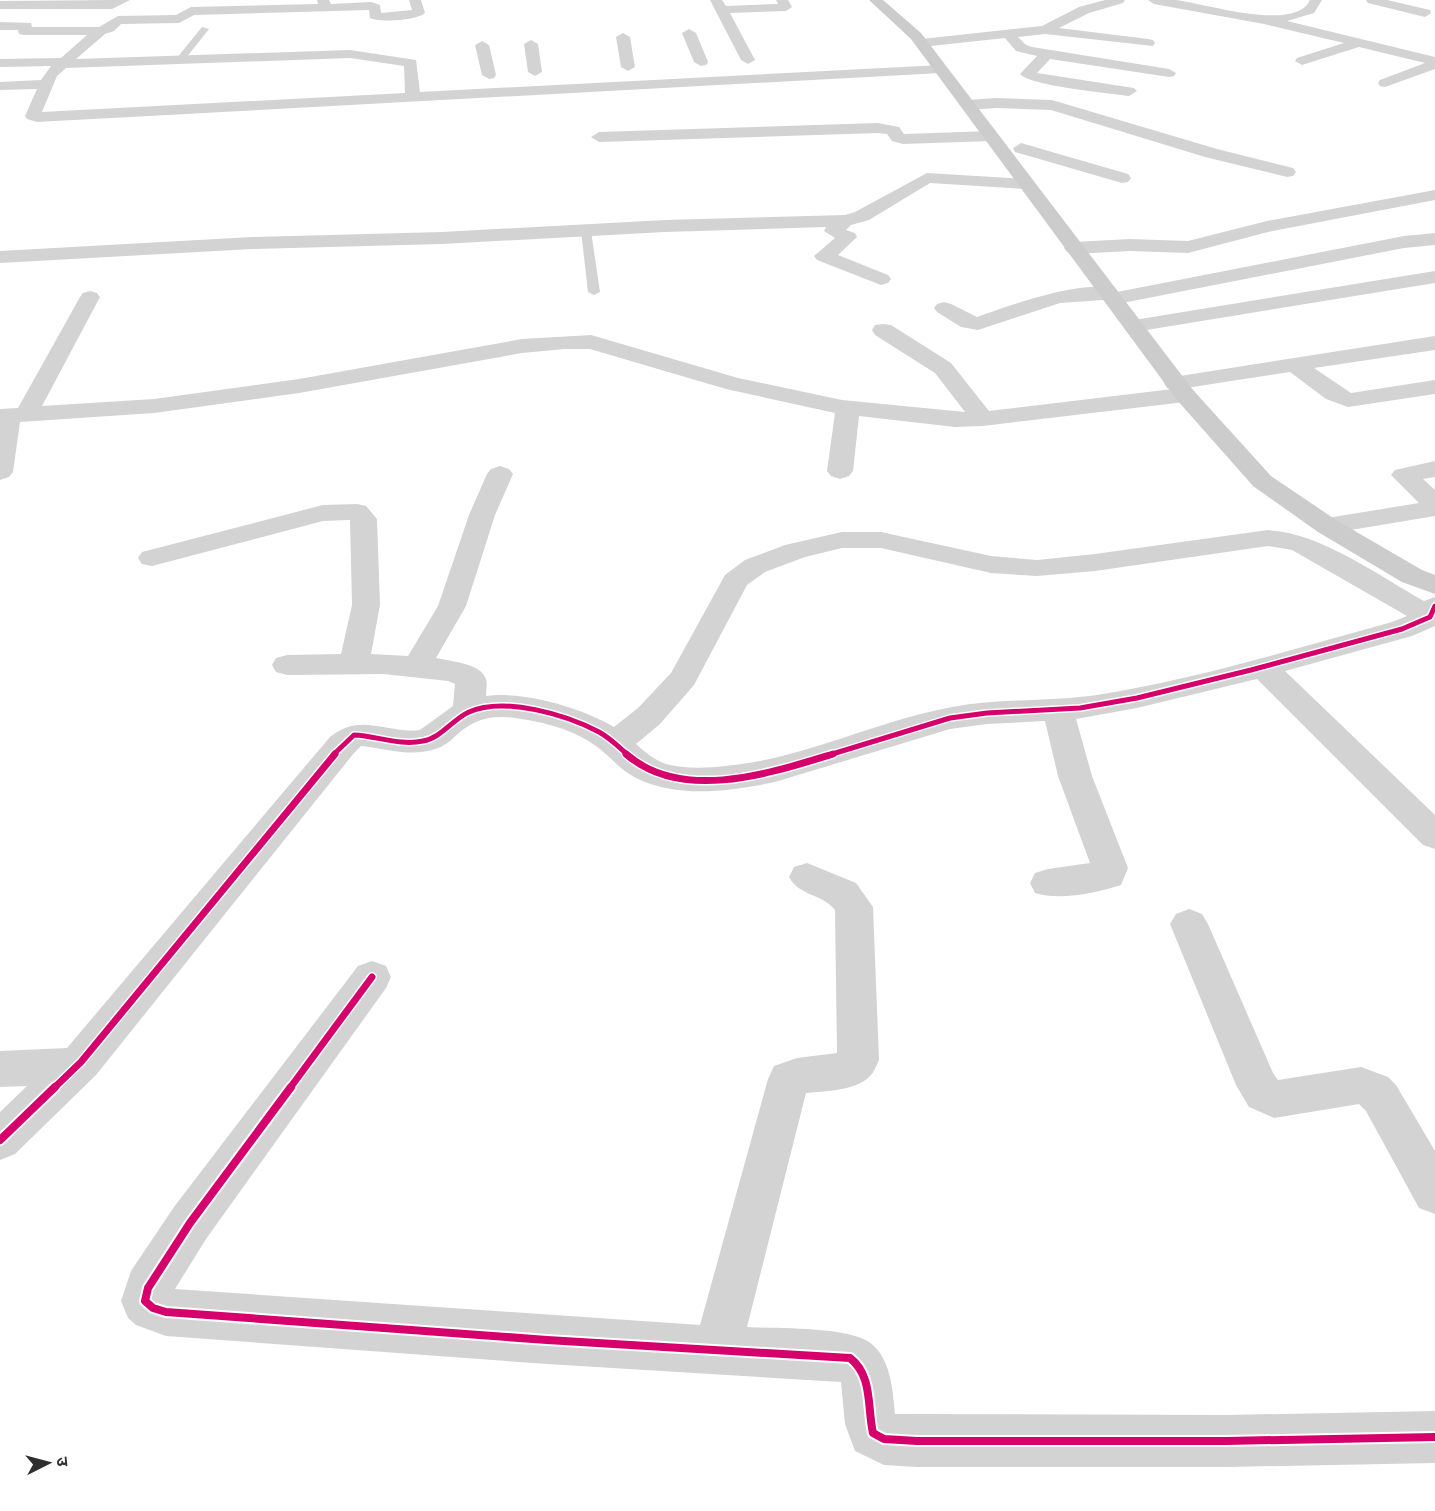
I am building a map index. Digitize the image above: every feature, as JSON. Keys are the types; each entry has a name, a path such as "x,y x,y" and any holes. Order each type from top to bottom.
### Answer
{"street":[{"path":"0,5 26,3 112,5 124,0"},
{"path":"0,26 26,26 24,31 100,31 109,28 116,20 179,19 187,11 202,5 371,6 375,8 375,15 378,17 413,15 419,13 415,0"},
{"path":"747,60 719,5 786,7 782,0"},
{"path":"875,0 923,59 968,105 992,142 1014,183 1074,248 1099,296 1134,326 1174,393 1262,481 1327,526 1412,576 1435,585"},
{"path":"1074,0 1096,6"},
{"path":"1052,30 1096,6 1119,0"},
{"path":"1154,0 1236,14 1296,42 1332,52"},
{"path":"1262,27 1303,15 1312,9 1316,0"},
{"path":"1372,0 1425,6 1435,3"},
{"path":"1169,14 1187,6"},
{"path":"1262,27 1358,43 1435,63"},
{"path":"1008,34 1021,48 1167,66 1057,42 1054,40 1052,30"},
{"path":"100,31 62,63 45,84 29,107 33,116 413,96 923,59 1008,34 1052,30 1148,43"},
{"path":"689,33 702,62"},
{"path":"623,37 628,67"},
{"path":"1302,61 1358,43"},
{"path":"531,44 535,72"},
{"path":"482,45 490,75"},
{"path":"1048,53 1028,74 1037,78 1129,91"},
{"path":"0,63 179,61 350,54 404,61 416,74"},
{"path":"1385,83 1435,63"},
{"path":"265,72 416,74"},
{"path":"413,96 416,74"},
{"path":"0,86 45,84"},
{"path":"968,105 1048,105 1211,153 1287,172"},
{"path":"1074,127 1093,118"},
{"path":"599,137 885,128 893,130 898,138 903,139 992,142 1046,140"},
{"path":"992,142 1122,178"},
{"path":"0,257 252,243 442,238 846,221 862,216 927,178 1014,183"},
{"path":"1074,248 1130,245 1188,247 1267,227 1435,195"},
{"path":"846,221 833,231 848,237 824,256 881,279"},
{"path":"944,308 969,322 978,324 1049,299 1099,296 1404,242 1435,239"},
{"path":"1134,326 1435,277"},
{"path":"0,472 12,415 90,297"},
{"path":"884,330 943,368 982,419"},
{"path":"12,415 154,406 299,386 522,346 591,342 734,384 848,407 955,420 982,419 1174,393 1294,364 1435,343"},
{"path":"1412,347 1435,363"},
{"path":"1294,364 1334,394 1348,400 1435,387"},
{"path":"840,471 848,407"},
{"path":"1435,469 1404,476 1435,506"},
{"path":"416,667 456,598 482,515 500,474"},
{"path":"1327,526 1435,506"},
{"path":"152,558 322,513 357,512 364,519 366,606 354,664"},
{"path":"615,744 649,716 683,678 735,581 744,572 786,554 842,540 883,541 992,566 1036,568 1268,538 1286,539 1302,544 1433,610"},
{"path":"0,1140 76,1066 119,1019 349,738 364,735 411,741 429,740 460,715 490,706 502,706 547,714 585,726 615,744 650,771 686,779 718,779 778,768 967,715 1058,710 1125,700 1263,667 1402,629 1433,610"},
{"path":"287,665 354,664 416,667 465,675 471,679 470,711"},
{"path":"1263,667 1435,836"},
{"path":"1048,883 1108,875 1110,868 1075,777 1058,710"},
{"path":"717,1350 789,1079 803,1074 848,1069 856,1065 858,1060 854,907 843,893 807,877"},
{"path":"1189,924 1257,1084 1264,1094 1274,1099 1361,1085 1373,1090 1381,1098 1435,1193"},
{"path":"372,977 190,1223 147,1288 145,1301 153,1308 166,1312 850,1358 858,1362 864,1373 873,1434 884,1439 1226,1441 1435,1437"},
{"path":"0,1069 76,1066"}],"lane":[{"path":"179,61 205,29"},
{"path":"586,231 594,292"}],"cycle path":[{"path":"0,1140 81,1062 342,745 354,735 408,742 425,741 466,713 488,706 503,706 552,714 576,722 609,739 645,768 665,775 696,779 746,776 804,763 921,725 950,718 987,713 1080,708 1137,698 1213,680 1402,629 1430,617 1435,606"},
{"path":"372,977 190,1223 148,1288 145,1301 153,1308 166,1312 547,1340 850,1358 858,1364 866,1381 873,1433 884,1439 917,1441 1226,1441 1435,1437"}]}
